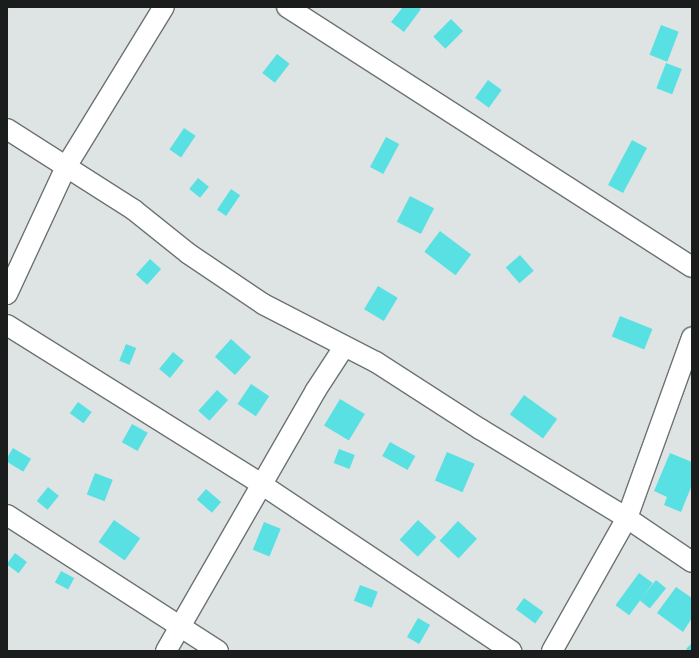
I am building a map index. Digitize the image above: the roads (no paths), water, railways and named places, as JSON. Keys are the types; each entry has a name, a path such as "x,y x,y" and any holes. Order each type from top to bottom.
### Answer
{"street":[{"path":"7,294 67,165 164,7"},
{"path":"286,7 692,267"},
{"path":"7,129 67,165 134,210 189,254 263,304 344,347 376,362 480,429 627,518 692,562"},
{"path":"7,325 261,484 511,651"},
{"path":"552,651 627,518 692,337"},
{"path":"166,651 316,390 344,347"},
{"path":"7,515 218,651"}]}
